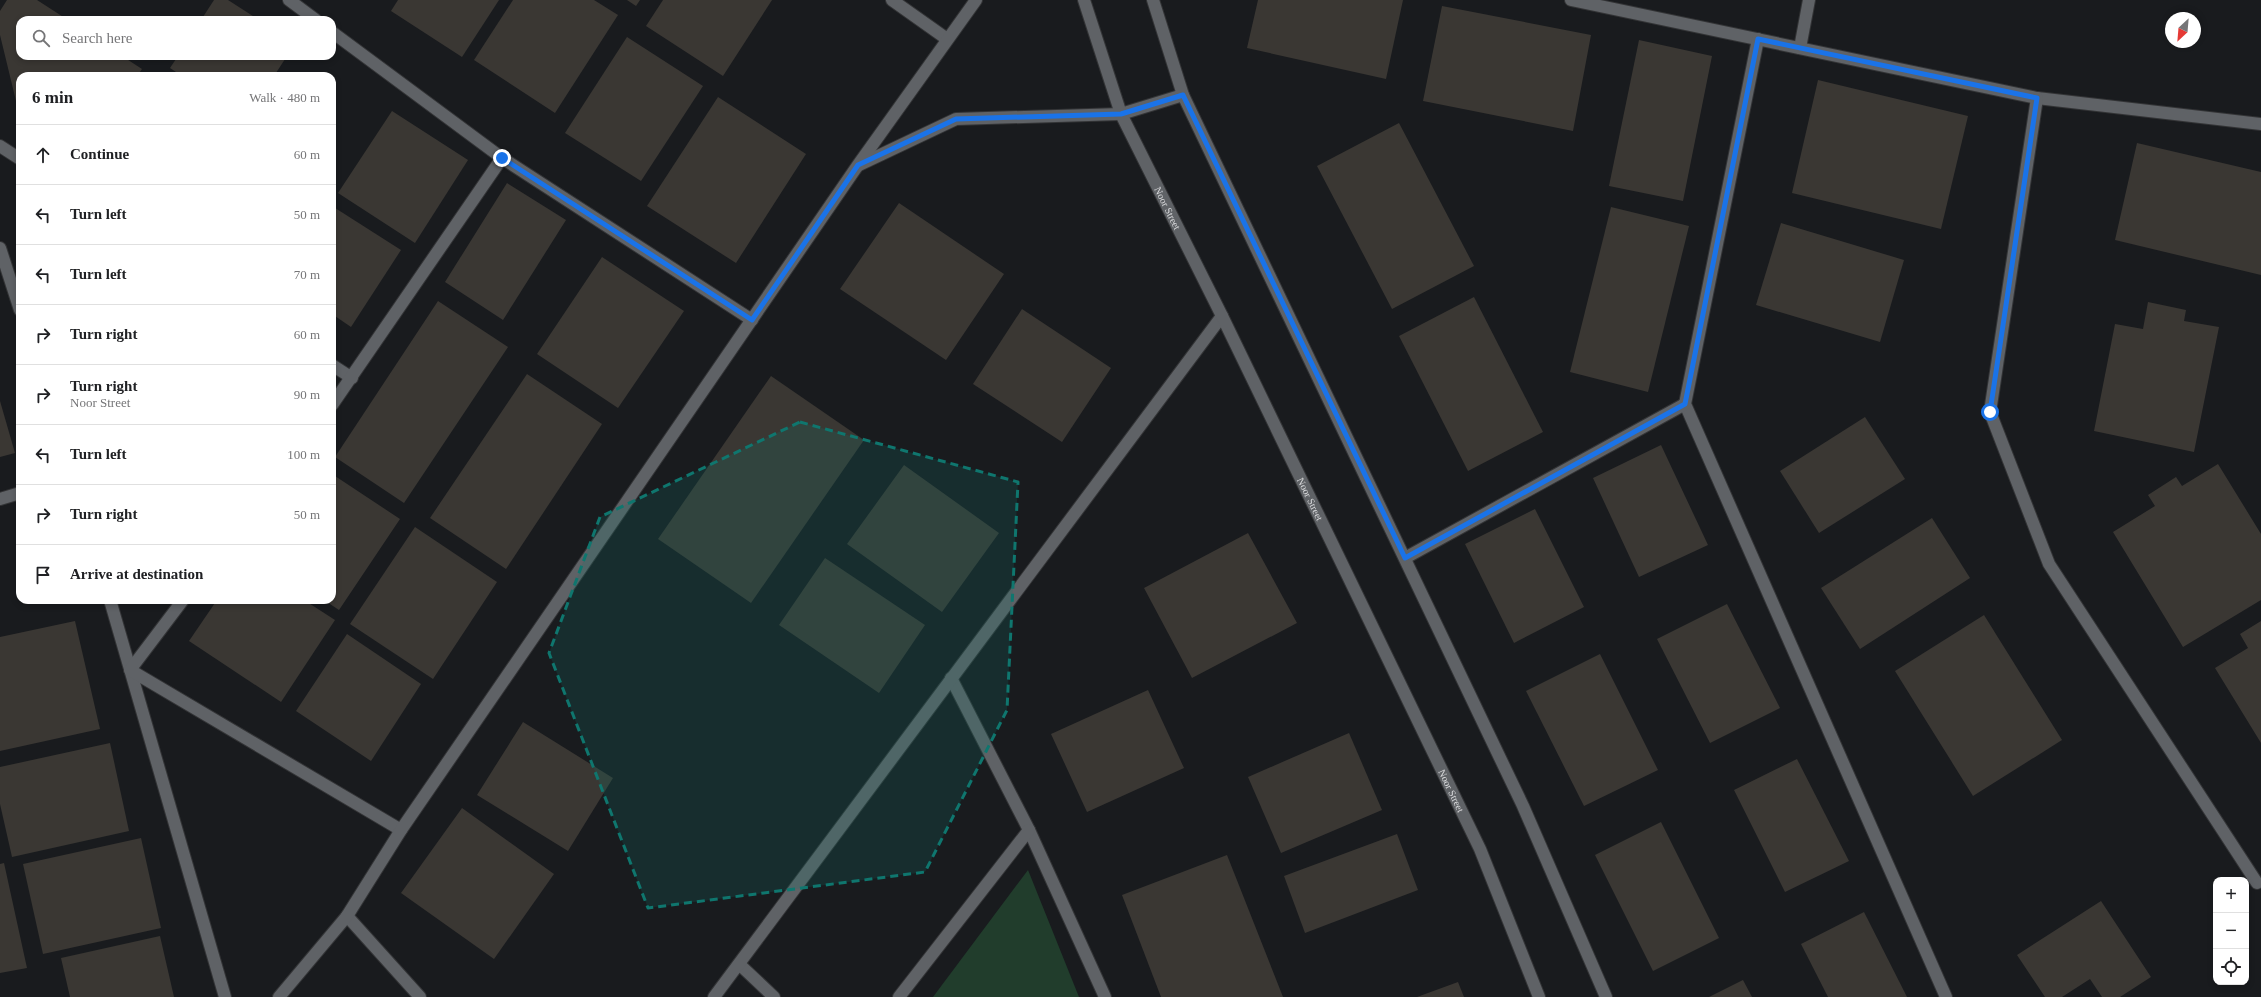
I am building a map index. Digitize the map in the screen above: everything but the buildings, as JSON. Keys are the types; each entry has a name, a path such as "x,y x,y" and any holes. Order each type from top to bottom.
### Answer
{"street":[{"path":"289,0 311,16"},
{"path":"892,0 947,39"},
{"path":"279,997 347,916 401,830 858,165 976,0"},
{"name":"Noor Street","path":"1084,0 1121,114 1222,316 1480,849 1539,997"},
{"path":"1153,0 1183,95 1523,806 1606,997"},
{"path":"1571,0 2037,98 2261,124"},
{"path":"1800,48 1809,0"},
{"path":"336,35 502,158 752,320"},
{"path":"1758,39 1685,404 1946,997"},
{"path":"858,165 956,119 1121,114 1183,95"},
{"path":"2037,98 1990,412 2049,564 2258,883"},
{"path":"0,146 16,156"},
{"path":"336,400 502,158"},
{"path":"0,248 16,298"},
{"path":"714,997 1222,316"},
{"path":"336,368 352,378"},
{"path":"1405,558 1685,404"},
{"path":"0,499 16,494"},
{"path":"111,604 225,997"},
{"path":"130,670 180,604"},
{"path":"130,670 401,830"},
{"path":"951,678 1029,830 1105,997"},
{"path":"899,997 1029,830"},
{"path":"347,916 420,997"},
{"path":"739,964 774,997"}],"highlighted area":[{"path":"800,422 1018,482 1007,710 925,872 648,908 549,653 600,517"}],"green space":[{"path":"1028,870 1079,997 933,997"}],"route":[{"path":"502,158 752,320 858,165 956,119 1121,114 1183,95 1306,348 1405,558 1685,404 1758,39 2037,98 1990,412"}]}
